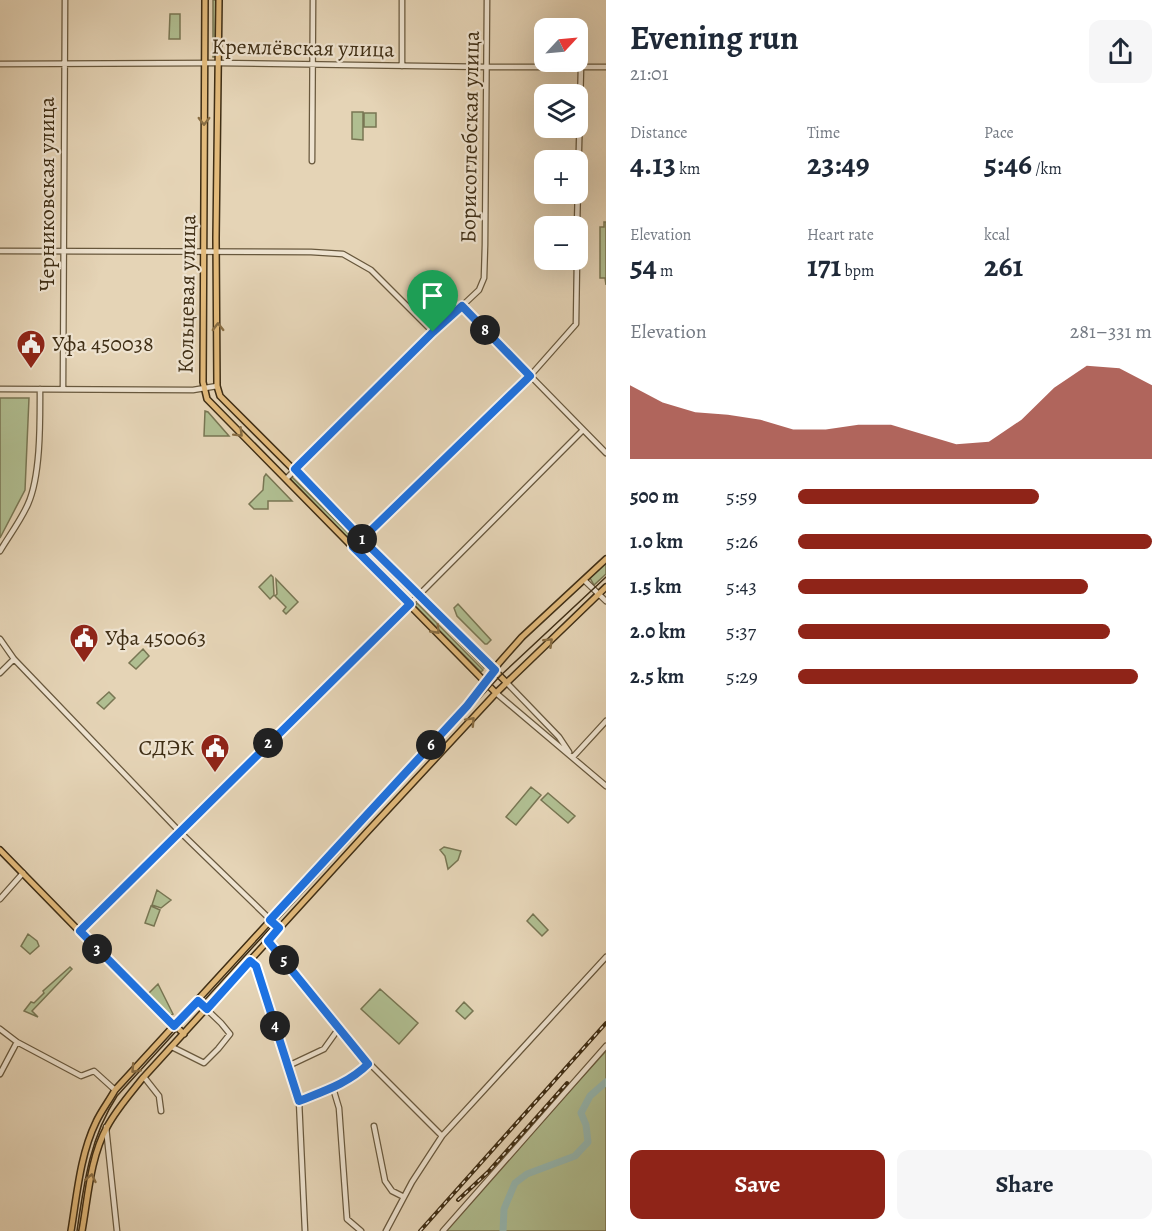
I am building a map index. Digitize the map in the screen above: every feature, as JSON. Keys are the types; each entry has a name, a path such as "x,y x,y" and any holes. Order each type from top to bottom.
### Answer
{"main road":[{"name":"Кольцевая улица","path":"205,0 203,388 211,405 496,693"},
{"name":"Кольцевая улица","path":"219,0 216,252 217,386 220,396 507,683"},
{"path":"71,1231 84,1161 92,1133 115,1090 459,715 505,656 606,559"},
{"path":"82,1231 96,1159 106,1127 123,1102 279,928 496,693 606,586"},
{"path":"80,931 410,604"},
{"path":"0,850 184,1034"}],"street":[{"name":"Черниковская улица","path":"63,388 65,0"},
{"path":"312,160 314,0"},
{"path":"402,0 402,66"},
{"name":"Борисоглебская улица","path":"286,479 433,332 479,290 484,278 488,0"},
{"name":"Кремлёвская улица","path":"0,64 218,63 534,67"},
{"name":"Кремлёвская улица","path":"588,67 606,67"},
{"path":"577,216 581,72"},
{"path":"0,251 343,254 371,270 433,332"},
{"path":"353,547 530,376 576,324 577,270"},
{"path":"462,306 606,453"},
{"path":"0,389 193,390 217,386"},
{"path":"0,551 28,503 33,488 39,444 40,389"},
{"path":"410,604 583,430"},
{"path":"584,580 606,601"},
{"path":"0,639 14,659 179,831 279,928"},
{"path":"0,673 14,659"},
{"name":"Кольцевая улица","path":"507,683 559,737 573,757"},
{"name":"Кольцевая улица","path":"496,693 606,786"},
{"path":"573,757 606,722"},
{"path":"0,898 23,873"},
{"path":"266,943 275,950 368,1064 442,1136"},
{"path":"386,1231 442,1136 606,957"},
{"path":"250,961 256,966 299,1101 304,1231"},
{"path":"172,1047 204,1063 230,1034 198,1001"},
{"path":"288,1066 324,1049 339,1028"},
{"path":"0,1029 17,1042 81,1076 94,1071 115,1090"},
{"path":"0,1074 17,1042"},
{"path":"443,1231 606,1046"},
{"path":"299,1101 333,1088 359,1073 368,1064"},
{"path":"144,1077 159,1096 161,1111"},
{"path":"333,1088 339,1108 347,1219 360,1231"},
{"path":"374,1126 385,1181 392,1191 404,1197"},
{"path":"106,1127 117,1231"}],"green space":[{"path":"213,0 216,0 215,57 213,57"},
{"path":"170,14 180,14 180,39 169,39"},
{"path":"352,112 363,112 363,140 352,139"},
{"path":"364,113 376,113 376,127 364,127"},
{"path":"604,222 606,222 606,285 605,278 600,278 600,227 604,227"},
{"path":"0,398 29,398 25,490 0,538"},
{"path":"205,411 208,412 229,436 204,436"},
{"path":"266,474 292,501 268,501 268,509 254,509 249,504 263,490"},
{"path":"291,476 355,540 351,541 291,480"},
{"path":"606,563 606,574 594,585 590,578"},
{"path":"271,575 274,595 270,599 259,587"},
{"path":"276,579 298,602 286,614 283,611 286,607 275,596 277,594"},
{"path":"421,599 486,665 484,668 419,601"},
{"path":"417,603 483,670 481,672 415,606"},
{"path":"458,604 491,640 487,644 457,616 454,608"},
{"path":"143,649 149,656 136,669 129,663"},
{"path":"109,692 115,698 104,709 97,703"},
{"path":"531,787 541,795 516,825 506,817"},
{"path":"548,793 575,816 568,823 541,800"},
{"path":"444,847 461,851 458,860 448,869 445,856 440,850"},
{"path":"157,890 171,900 161,908 152,905"},
{"path":"151,906 160,910 154,926 145,923"},
{"path":"533,914 548,930 542,936 527,921"},
{"path":"28,934 37,941 39,946 30,954 21,946"},
{"path":"70,967 72,969 32,1011 38,1017 24,1011 31,1002 34,1003 44,993 43,991"},
{"path":"158,984 173,1014 168,1016 147,995"},
{"path":"380,989 418,1023 399,1044 361,1009"},
{"path":"464,1002 473,1011 465,1019 456,1011"},
{"path":"606,1051 606,1231 444,1231 444,1230"}],"waterway":[{"path":"503,1231 504,1209 515,1183 527,1174 575,1156 588,1142 586,1125 581,1113 590,1096 606,1082"}],"tram line":[{"path":"77,1231 94,1144 117,1096 500,676 606,577"}],"railway":[{"path":"420,1231 606,1023"},
{"path":"458,1200 488,1172 567,1083"}],"place":[{"name":"Уфа 450038","path":"31,370"},
{"name":"Уфа 450063","path":"84,664"},
{"name":"СДЭК","path":"215,774"}],"route":[{"path":"433,332 295,469 362,539 353,547 410,604 80,931 174,1026 198,1001 207,1009 250,961 256,966 299,1101 333,1088 359,1073 368,1064 268,941 279,928 270,920 467,706 495,670 362,539 530,376 462,306 433,332"}]}
